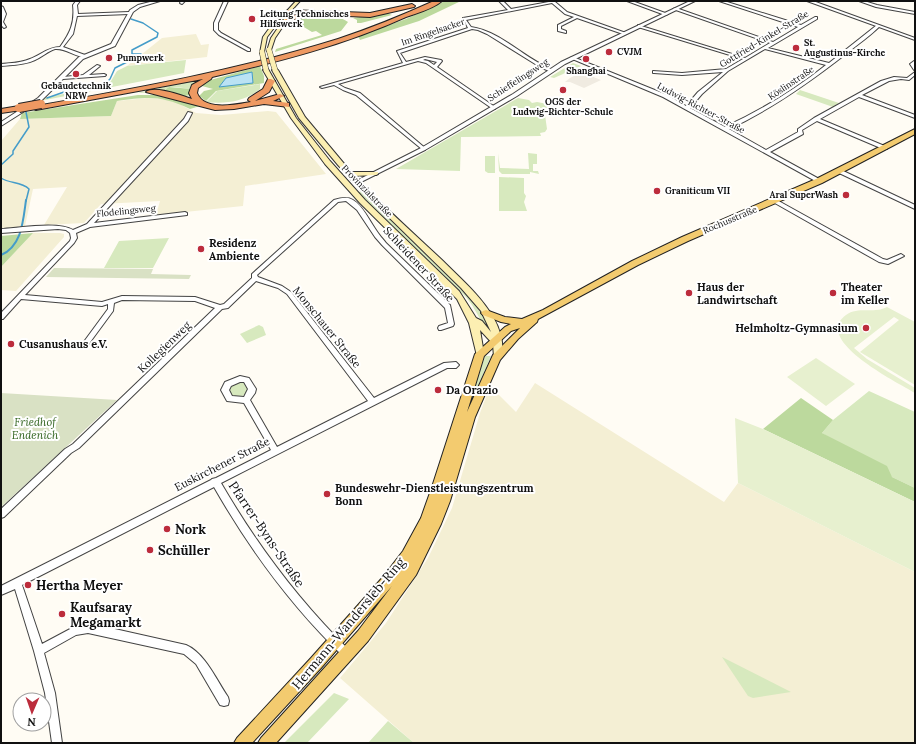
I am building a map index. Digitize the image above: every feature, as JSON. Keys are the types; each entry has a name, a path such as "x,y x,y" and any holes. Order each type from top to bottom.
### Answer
{"highway":[{"path":"281,24 293,17 310,14 370,15 388,12 427,1"},
{"path":"1,114 37,105 204,72 328,39 371,25 427,1"},
{"path":"197,101 193,93 195,87 211,77 355,35 395,20 438,1"},
{"path":"297,3 302,11 310,14"},
{"path":"288,13 342,16 353,22"},
{"path":"328,39 346,31"},
{"path":"95,98 231,70"},
{"path":"256,101 266,90 271,81"},
{"path":"37,105 95,98 161,93 178,95 210,105 236,106 283,94"},
{"path":"256,101 286,105"},
{"path":"1,111 16,110"}],"main road":[{"name":"Provinzialstraße","path":"297,3 281,24 273,38 270,50 286,105 309,140 341,178 465,304 473,320 480,354"},
{"name":"Provinzialstraße","path":"288,13 282,15 270,29 262,45 262,61 271,81 283,94 290,98 316,136 357,182 464,286 496,329 497,355"},
{"name":"Rochusstraße","path":"480,354 508,329 520,322 546,312 671,246 819,181 885,148 915,131"},
{"path":"350,174 376,173"},
{"path":"341,178 357,182 352,190"},
{"name":"Rochusstraße","path":"497,355 511,341 546,312"},
{"path":"486,314 504,320 520,322"},
{"path":"473,320 480,323 496,340 511,341"},
{"name":"Hermann-Wandersleb-Ring","path":"242,743 259,726 388,581 407,555 423,525 438,487 480,354"},
{"name":"Hermann-Wandersleb-Ring","path":"266,743 347,654 384,608 411,571 424,547 444,501 470,417 497,355"}],"street":[{"path":"61,48 71,34 76,16 75,5 78,1"},
{"path":"1,124 37,105 84,56 113,45 129,14 139,6 158,1"},
{"path":"226,1 216,23 216,30 220,34 249,50"},
{"path":"501,1 510,10"},
{"path":"630,1 666,14"},
{"name":"Schieffelingsweg","path":"357,182 423,148 493,108 550,70 572,58 693,1"},
{"path":"722,1 802,27"},
{"path":"812,1 915,39"},
{"path":"861,1 886,8 915,13"},
{"path":"553,2 565,13 624,34"},
{"name":"Im Ringelsacker","path":"322,87 404,64 398,52 471,28 464,19 553,2"},
{"path":"2,5 4,14 1,22 4,27"},
{"path":"675,9 773,43"},
{"path":"76,16 129,14"},
{"path":"565,32 559,30 559,26 577,17"},
{"name":"Gottfried-Kinkel-Straße","path":"686,108 700,93 727,70 816,18"},
{"path":"639,26 746,59"},
{"name":"Köslinstraße","path":"726,129 781,101 830,65 878,26"},
{"path":"471,28 479,29 550,70"},
{"path":"1,65 28,62 36,59 44,51 61,48 75,55 84,56"},
{"path":"766,48 830,65"},
{"path":"404,64 425,58 440,61 435,67"},
{"name":"Ludwig-Richter-Straße","path":"572,58 665,96 819,181"},
{"path":"418,60 427,62 435,67 493,108"},
{"path":"915,62 912,64 915,69"},
{"path":"85,76 98,66"},
{"path":"654,72 682,74 727,70"},
{"path":"766,152 800,133 800,130 853,96 859,95 886,80 900,78 908,79 915,73"},
{"path":"63,78 104,75"},
{"path":"336,84 344,89 358,94 423,148"},
{"path":"859,95 915,117"},
{"path":"89,224 186,120 190,113"},
{"path":"816,119 885,148"},
{"path":"839,171 915,207"},
{"name":"Kollegienweg","path":"1,514 68,451 76,446 220,307 226,306 255,278 254,275 336,201 342,199"},
{"name":"Schleidener Straße","path":"342,199 349,200 354,204 363,214 377,236 448,307 452,324 441,328"},
{"path":"775,201 881,261 888,262 901,256"},
{"name":"Flodelingsweg","path":"74,232 89,224 185,214"},
{"path":"1,231 58,228 68,229 74,232 72,242 1,317"},
{"name":"Monschauer Straße","path":"255,278 280,287 289,293 373,402"},
{"path":"20,297 93,303 111,302 122,298 195,299 220,307"},
{"path":"86,343 111,309 111,302"},
{"name":"Euskirchener Straße","path":"1,591 446,365 456,365"},
{"path":"246,400 275,451"},
{"name":"Pfarrer-Byns-Straße","path":"215,481 276,575 307,612 347,654"},
{"path":"17,582 39,651 50,693 57,743"},
{"path":"39,651 75,631 88,628 186,650 199,661 224,701"}],"shaded area":[{"path":"196,34 201,45 209,44 207,57 127,66 162,38"},
{"path":"582,72 601,80 584,88 570,82 565,82"},
{"path":"147,98 172,100 196,113 221,115 268,111 276,112 326,174 245,186 243,206 156,215 160,201 101,204 84,223 44,225 67,187 33,189 25,226 1,229 1,141 20,119 111,116 117,101"},
{"path":"33,233 60,233 64,234 64,237 16,291 1,290 1,267"},
{"path":"535,383 724,502 738,483 915,572 915,743 414,743 340,678 386,623 428,558 452,508 480,413 489,389 492,388 516,412"}],"green space":[{"path":"445,1 461,1 419,21 360,40 358,36 406,19"},
{"path":"387,13 392,15 361,23 357,23 357,20 353,18"},
{"path":"308,16 334,17 344,19 348,22 341,31 275,52 276,49 322,35 316,31 312,32 294,21 294,19"},
{"path":"186,60 184,73 40,101 47,97 108,86 117,71 127,66"},
{"path":"573,63 581,66 554,78 550,77"},
{"path":"260,66 264,76 264,83 216,91 206,101 199,96 204,91 213,89 202,86 207,81"},
{"path":"211,77 192,89 169,87 162,92 137,93"},
{"path":"260,84 260,89 248,97 221,103 206,102 217,91"},
{"path":"169,87 192,89 191,95 185,96 162,92"},
{"path":"800,90 839,103 833,107 796,94"},
{"path":"138,95 164,95 200,106 190,109 180,104 162,99 146,98 117,101 111,116 20,119 22,113"},
{"path":"518,98 529,100 532,103 537,102 558,106 544,108 547,129 545,132 540,133 541,136 461,137 460,171 396,169"},
{"path":"498,153 500,168 529,169 528,153 537,154 537,164 533,164 533,171 538,171 539,174 530,172 530,174 502,174 499,171"},
{"path":"485,156 495,156 495,173 488,173 485,171"},
{"path":"499,177 524,178 524,193 526,196 524,202 527,211 499,211"},
{"path":"362,191 461,289 481,312 491,327 487,331 466,297 358,192"},
{"path":"33,233 1,267 1,236"},
{"path":"169,238 153,268 104,268 119,241"},
{"path":"54,268 153,269 151,274 191,275 189,279 46,277"},
{"path":"887,307 915,322 915,385 860,352 899,320 894,317 854,348 867,359 915,388 915,393 861,360 848,348 840,336 838,325 846,315 851,312 861,310 877,310"},
{"path":"259,325 263,327 266,335 247,343 240,334"},
{"path":"485,356 491,356 469,406"},
{"path":"816,358 855,384 826,406 787,377"},
{"path":"243,381 248,390 247,392 240,397 234,398 228,389 229,385"},
{"path":"869,391 915,412 915,488 892,477 822,433 833,420"},
{"name":"Friedhof Endenich","path":"1,393 117,400 1,507"},
{"path":"801,398 833,420 822,433 887,466 892,477 915,488 915,502 763,429"},
{"path":"735,418 763,429 915,502 915,572 738,483"},
{"path":"722,657 791,692 753,698 748,696"},
{"path":"334,693 349,699 307,743 284,743"},
{"path":"388,721 414,743 368,743"}],"water":[{"path":"252,72 253,83 219,87 226,78"}],"waterway":[{"path":"47,98 64,92 104,85 110,79 115,68 139,56 141,54 132,54 132,50 157,37 158,33 143,23 131,19"},
{"path":"1,165 13,154 13,151 29,127 26,112"},
{"path":"1,178 26,186 29,189 26,201"},
{"path":"1,255 8,251 17,239 22,224 26,200"}],"place":[{"name":"Leitung Technisches Hilfswerk","path":"252,19"},
{"name":"St. Augustinus-Kirche","path":"796,48"},
{"name":"CVJM","path":"609,52"},
{"name":"Pumpwerk","path":"109,58"},
{"name":"Shanghai","path":"586,59"},
{"name":"Gebäudetechnik NRW","path":"76,74"},
{"name":"OGS der Ludwig-Richter-Schule","path":"563,90"},
{"name":"Graniticum VII","path":"657,191"},
{"name":"Aral SuperWash","path":"846,195"},
{"name":"Residenz Ambiente","path":"201,249"},
{"name":"Haus der Landwirtschaft","path":"689,293"},
{"name":"Theater im Keller","path":"833,293"},
{"name":"Helmholtz-Gymnasium","path":"866,328"},
{"name":"Cusanushaus e.V.","path":"11,344"},
{"name":"Da Orazio","path":"438,390"},
{"name":"Bundeswehr-Dienstleistungszentrum Bonn","path":"327,494"},
{"name":"Nork","path":"167,529"},
{"name":"Schüller","path":"150,550"},
{"name":"Hertha Meyer","path":"28,585"},
{"name":"Kaufsaray Megamarkt","path":"62,614"}]}
